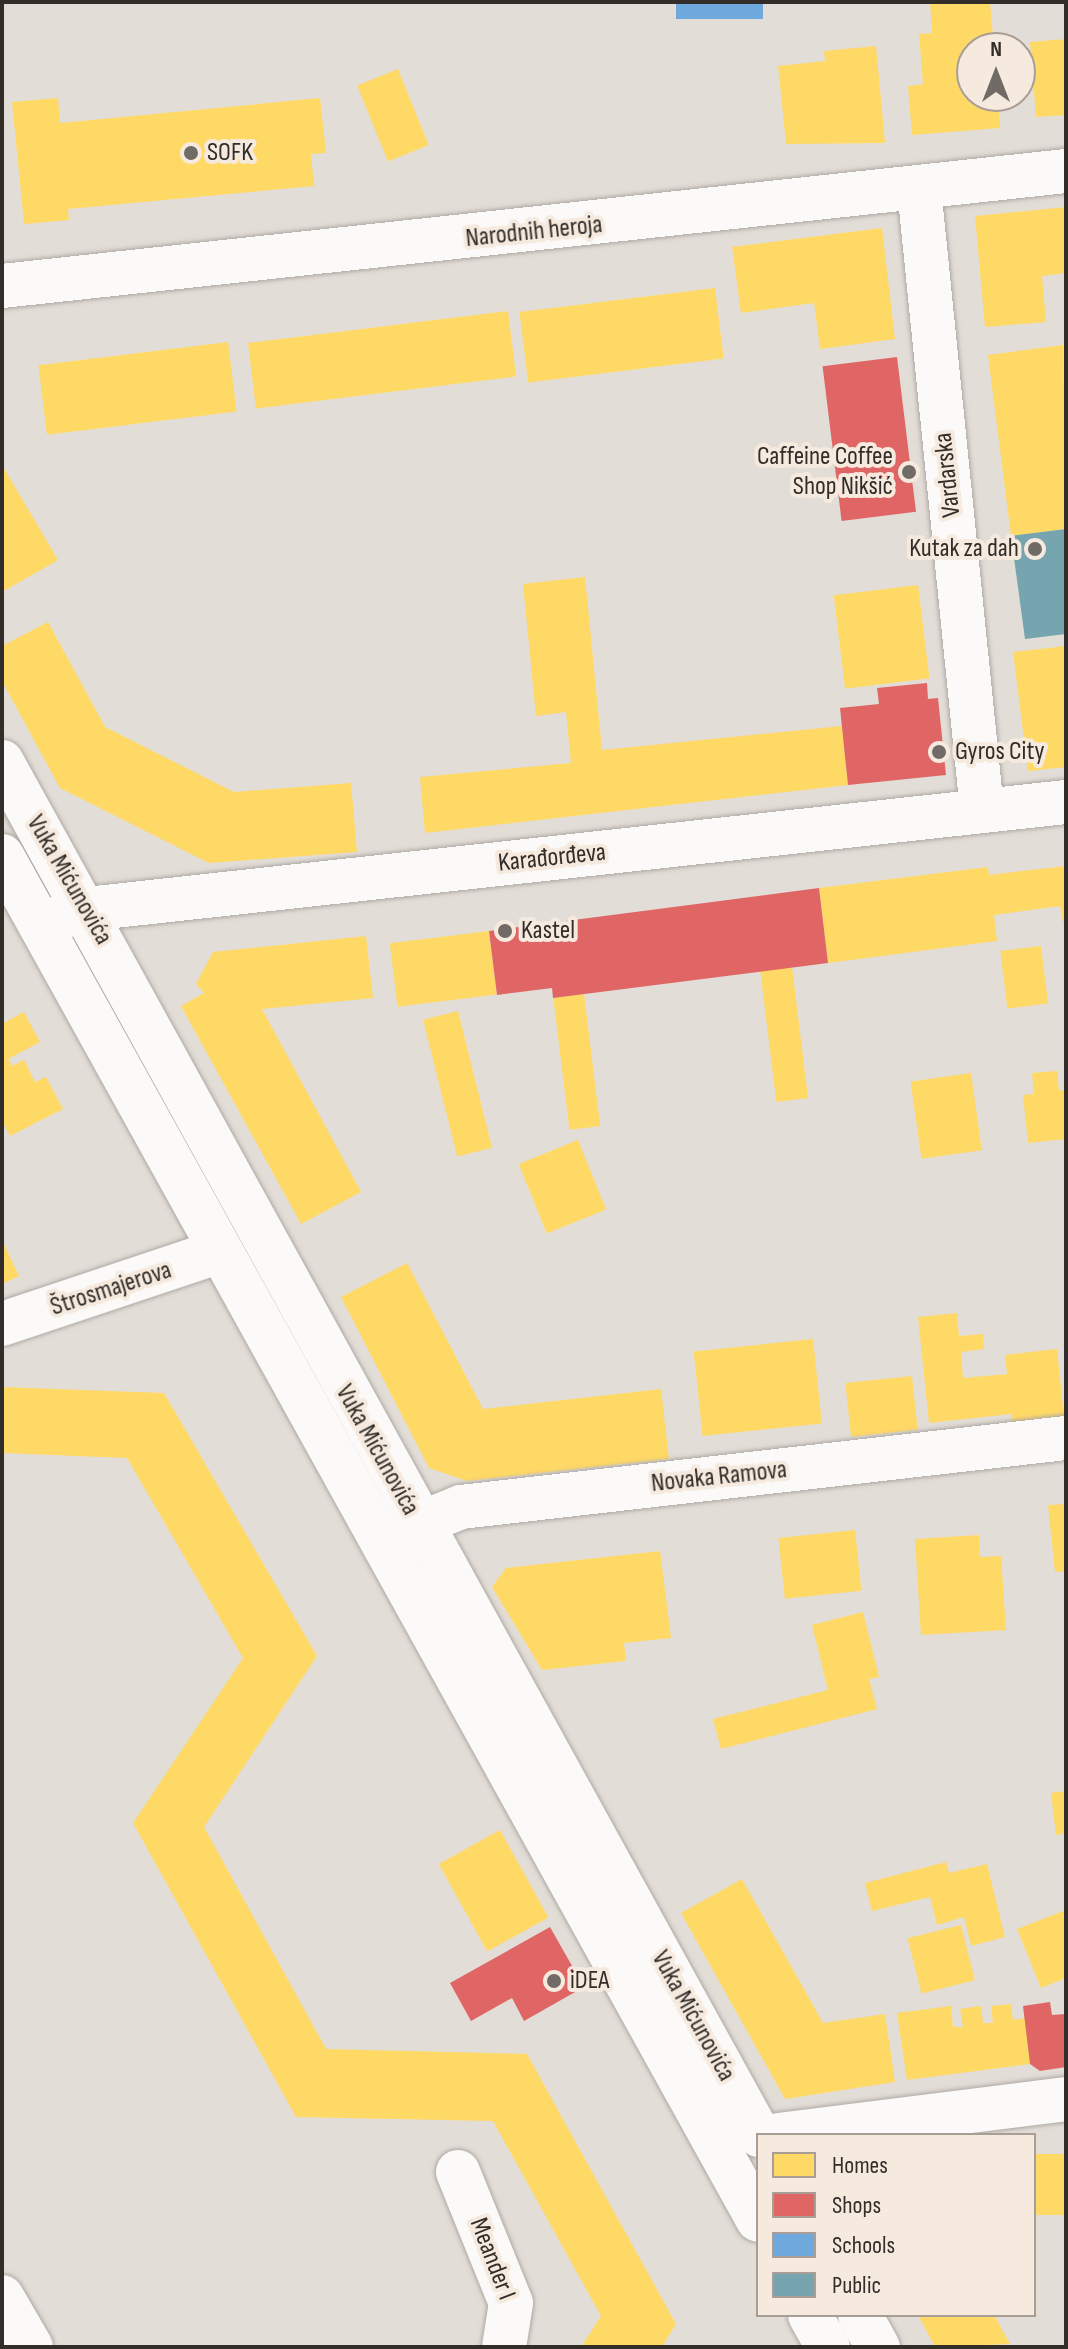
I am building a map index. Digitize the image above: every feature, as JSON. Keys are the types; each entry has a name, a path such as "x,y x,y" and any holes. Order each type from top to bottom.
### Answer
{"street":[{"name":"Narodnih heroja","path":"2,286 1066,171"},
{"name":"Vardarska","path":"919,188 982,810"},
{"name":"Vuka Mićunovića","path":"2,762 87,909 397,1530"},
{"name":"Karađorđeva","path":"40,924 87,909 1066,802"},
{"name":"Vuka Mićunovića","path":"2,856 220,1251 397,1530 748,2147 756,2205"},
{"name":"Štrosmajerova","path":"2,1324 220,1251"},
{"name":"Novaka Ramova","path":"397,1530 461,1507 1066,1438"},
{"path":"794,2133 1066,2099"},
{"name":"Meander I","path":"458,2172 511,2303 504,2347"},
{"path":"2,2297 19,2338"},
{"path":"811,2317 828,2347"},
{"path":"861,2317 878,2347"}],"building: Homes":[{"path":"930,2 990,2 993,32 956,32 956,112 999,112 1000,128 912,135 908,86 923,84 919,34 932,33"},
{"path":"1066,39 1066,115 1036,117 1036,42"},
{"path":"876,46 885,143 786,144 778,66 825,61 824,51"},
{"path":"398,69 429,145 388,162 357,85"},
{"name":"SOFK","path":"58,98 60,123 320,98 326,153 311,154 314,186 68,209 69,220 24,224 12,102"},
{"path":"1066,207 1066,273 1042,276 1046,322 985,327 975,216"},
{"path":"882,228 895,339 820,349 814,303 741,313 732,247"},
{"path":"715,288 724,358 528,382 519,312"},
{"path":"508,311 516,377 256,408 248,343"},
{"path":"228,342 237,411 47,435 38,365"},
{"path":"1063,345 1066,529 1011,536 988,355"},
{"path":"2,465 58,560 2,592"},
{"path":"585,577 602,750 842,726 848,785 425,833 420,777 571,763 566,712 536,716 523,584"},
{"path":"918,585 929,678 845,689 834,595"},
{"path":"48,622 105,727 234,792 351,783 357,852 209,863 60,788 2,681 2,646"},
{"path":"1066,646 1066,767 1028,771 1013,652"},
{"path":"1066,866 1066,938 1060,906 994,915 997,941 828,963 819,888 988,867 989,875"},
{"path":"489,931 497,995 398,1007 390,943"},
{"path":"366,936 373,998 262,1009 361,1192 301,1224 181,1006 204,993 196,984 213,952"},
{"path":"1041,946 1048,1004 1007,1009 1000,951"},
{"path":"792,967 808,1098 776,1102 760,971"},
{"path":"584,994 600,1126 569,1130 553,998"},
{"path":"458,1011 492,1148 457,1157 423,1020"},
{"path":"24,1012 40,1042 8,1059 12,1066 24,1060 35,1082 46,1077 63,1109 10,1136 2,1121 2,1024"},
{"path":"1057,1071 1059,1091 1066,1090 1066,1139 1028,1143 1023,1095 1034,1094 1032,1073"},
{"path":"971,1073 982,1150 921,1159 911,1081"},
{"path":"578,1140 606,1210 547,1234 519,1164"},
{"path":"2,1240 19,1276 2,1284"},
{"path":"407,1263 483,1409 661,1389 669,1459 467,1481 429,1468 341,1297"},
{"path":"957,1313 959,1336 983,1334 984,1349 961,1352 963,1378 1007,1374 1005,1355 1057,1349 1064,1418 1012,1424 1011,1414 929,1423 918,1317"},
{"path":"813,1339 822,1424 703,1436 694,1352"},
{"path":"912,1376 918,1430 851,1437 845,1383"},
{"path":"2,1387 164,1393 317,1656 204,1827 326,2049 527,2054 676,2324 662,2347 581,2347 601,2316 493,2121 296,2117 133,1823 243,1658 127,1458 2,1453"},
{"path":"1066,1504 1066,1571 1055,1572 1048,1505"},
{"path":"855,1530 861,1591 785,1599 778,1538"},
{"path":"979,1535 980,1557 1001,1556 1006,1630 921,1635 915,1539"},
{"path":"660,1551 671,1638 624,1643 626,1661 542,1670 492,1587 506,1568"},
{"path":"863,1612 879,1677 869,1679 877,1709 721,1749 713,1719 828,1690 812,1625"},
{"path":"1066,1791 1066,1833 1056,1835 1051,1793"},
{"path":"500,1830 548,1917 487,1951 439,1864"},
{"path":"946,1862 949,1873 987,1864 1005,1937 971,1946 964,1917 937,1925 930,1897 872,1911 865,1883"},
{"path":"742,1879 823,2023 885,2014 895,2082 785,2099 681,1913"},
{"path":"1066,1910 1066,1978 1041,1988 1017,1929"},
{"path":"961,1925 975,1980 921,1994 908,1938"},
{"path":"1011,2004 1013,2020 1025,2018 1030,2064 907,2080 897,2013 951,2006 953,2027 963,2027 960,2009 981,2006 983,2023 993,2023 991,2006"},
{"path":"1036,2154 1066,2154 1066,2215 1036,2215"},
{"path":"919,2317 995,2317 1010,2344 935,2347"}],"building: Shops":[{"path":"897,357 916,512 842,521 823,366"},
{"path":"927,683 928,699 938,698 946,775 848,785 840,708 879,704 877,688"},
{"path":"819,888 828,963 553,998 552,988 497,995 489,931"},
{"path":"550,1927 584,1987 524,2021 512,1998 471,2021 450,1983"},
{"path":"1050,2002 1052,2015 1066,2014 1066,2067 1040,2071 1030,2064 1023,2006"}],"building: Schools":[{"path":"676,2 763,2 763,19 676,19"}],"building: Public":[{"path":"1066,529 1066,634 1025,639 1011,536"}],"place":[{"name":"SOFK","path":"191,153"},
{"name":"Caffeine Coffee Shop Nikšić","path":"909,472"},
{"name":"Kutak za dah","path":"1035,549"},
{"name":"Gyros City","path":"939,752"},
{"name":"Kastel","path":"505,931"},
{"name":"iDEA","path":"554,1981"}]}
